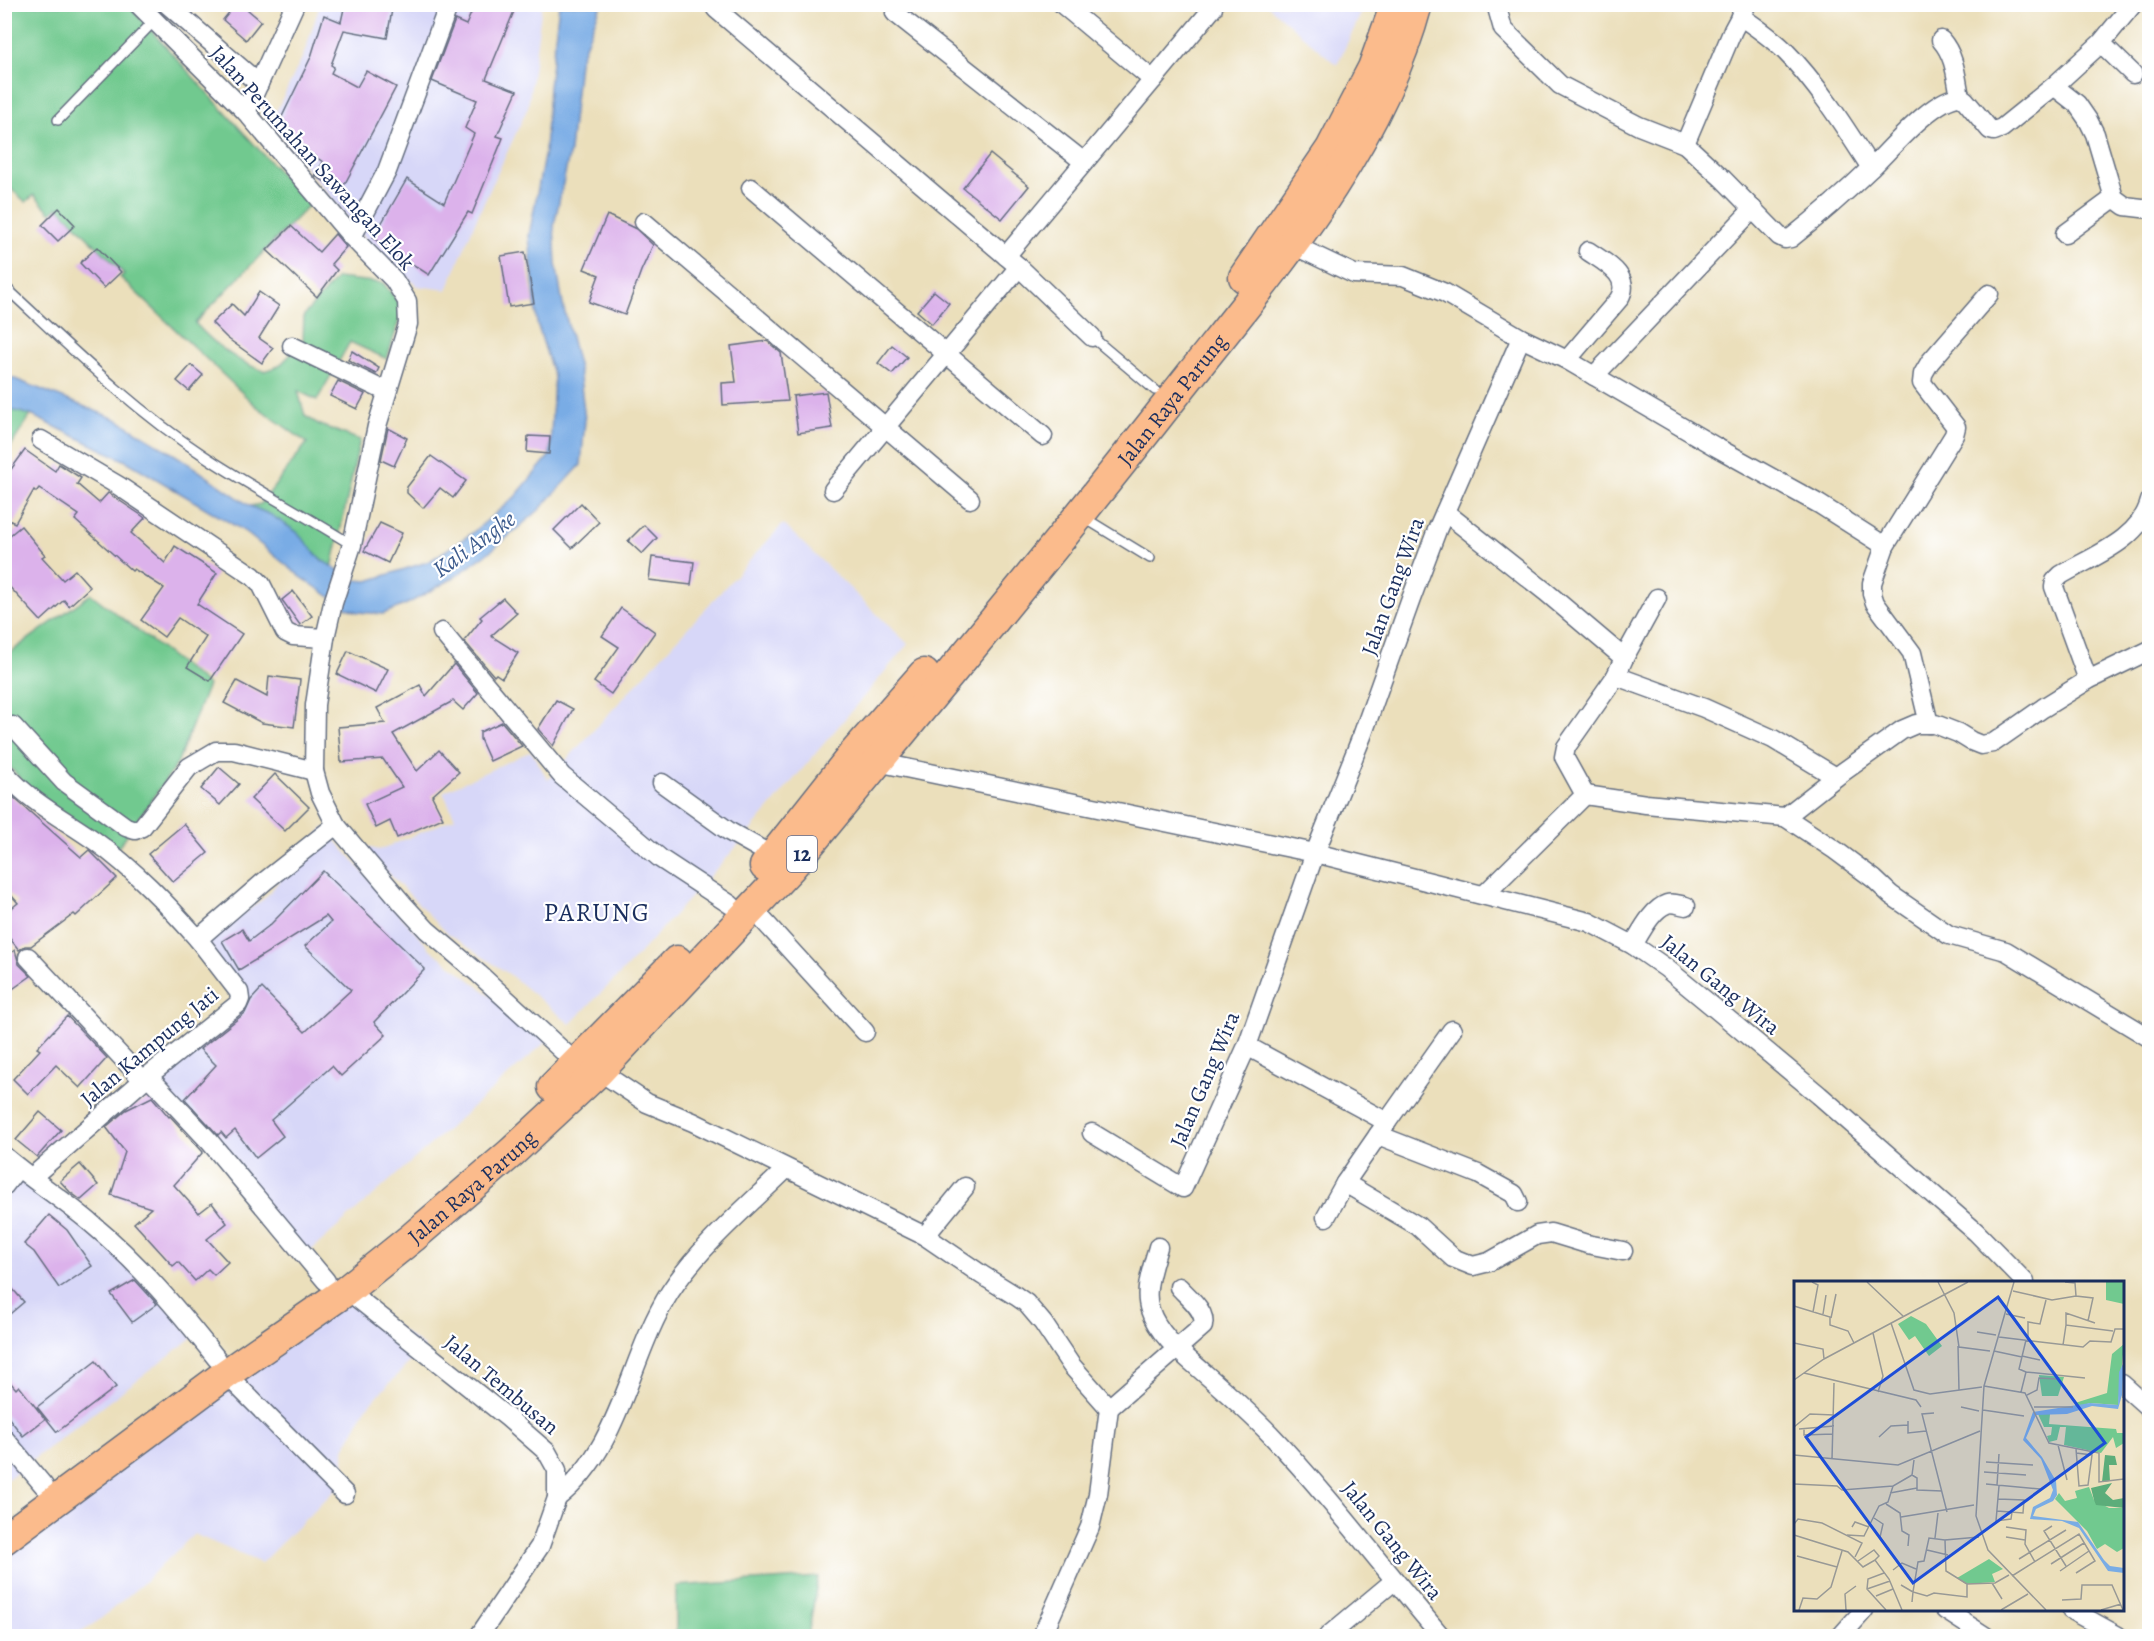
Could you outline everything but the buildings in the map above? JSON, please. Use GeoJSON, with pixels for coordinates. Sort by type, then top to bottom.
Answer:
{"type":"FeatureCollection","features":[{"type":"Feature","properties":{"kind":"highway","name":"Jalan Raya Parung"},"geometry":{"type":"LineString","coordinates":[[742,907],[773,856],[865,759],[1081,515],[1293,245],[1331,149],[1373,68],[1396,4]]}},
{"type":"Feature","properties":{"kind":"highway","name":"Jalan Raya Parung"},"geometry":{"type":"LineString","coordinates":[[4,1514],[336,1286],[412,1237],[511,1153],[588,1068],[742,907],[790,868],[865,759],[963,630],[1068,502],[1251,268],[1355,148],[1390,80],[1409,34],[1417,4]]}},
{"type":"Feature","properties":{"kind":"highway","name":"Jalan Raya Parung"},"geometry":{"type":"LineString","coordinates":[[4,1539],[222,1366]]}},
{"type":"Feature","properties":{"kind":"street","name":"Jalan Perumahan Sawangan Elok"},"geometry":{"type":"LineString","coordinates":[[138,4],[246,112],[352,237],[394,279],[406,301],[408,324],[369,459],[352,545],[333,603],[315,705],[314,771],[320,793],[336,825],[427,930],[588,1068],[647,1103],[693,1122],[925,1236],[1026,1303],[1043,1323],[1071,1365],[1109,1408]]}},
{"type":"Feature","properties":{"kind":"street"},"geometry":{"type":"LineString","coordinates":[[167,4],[259,84]]}},
{"type":"Feature","properties":{"kind":"street"},"geometry":{"type":"LineString","coordinates":[[246,112],[295,4]]}},
{"type":"Feature","properties":{"kind":"street"},"geometry":{"type":"LineString","coordinates":[[352,237],[387,171],[449,4]]}},
{"type":"Feature","properties":{"kind":"street"},"geometry":{"type":"LineString","coordinates":[[902,4],[895,13],[1084,162]]}},
{"type":"Feature","properties":{"kind":"street"},"geometry":{"type":"LineString","coordinates":[[1062,4],[1153,80]]}},
{"type":"Feature","properties":{"kind":"street"},"geometry":{"type":"LineString","coordinates":[[833,490],[946,354],[1084,162],[1213,8],[1208,4]]}},
{"type":"Feature","properties":{"kind":"street"},"geometry":{"type":"LineString","coordinates":[[1496,4],[1503,30],[1560,85],[1639,126],[1685,144],[1779,236],[1785,239],[1791,238],[1871,168],[1924,117],[1953,98],[1960,97]]}},
{"type":"Feature","properties":{"kind":"street"},"geometry":{"type":"LineString","coordinates":[[1941,40],[1949,48],[1952,56],[1960,97],[1986,126],[1994,131],[2002,128],[2054,86],[2101,43],[2133,4]]}},
{"type":"Feature","properties":{"kind":"street"},"geometry":{"type":"LineString","coordinates":[[716,9],[1012,261],[1092,337]]}},
{"type":"Feature","properties":{"kind":"street"},"geometry":{"type":"LineString","coordinates":[[1685,144],[1744,10],[1792,58],[1835,113],[1871,168]]}},
{"type":"Feature","properties":{"kind":"street"},"geometry":{"type":"LineString","coordinates":[[2101,43],[2133,74]]}},
{"type":"Feature","properties":{"kind":"street"},"geometry":{"type":"LineString","coordinates":[[2054,86],[2077,104],[2088,120],[2095,134],[2114,198],[2125,206],[2150,209]]}},
{"type":"Feature","properties":{"kind":"street"},"geometry":{"type":"LineString","coordinates":[[751,188],[1043,436]]}},
{"type":"Feature","properties":{"kind":"street"},"geometry":{"type":"LineString","coordinates":[[2066,234],[2114,198]]}},
{"type":"Feature","properties":{"kind":"street"},"geometry":{"type":"LineString","coordinates":[[1594,376],[1752,209]]}},
{"type":"Feature","properties":{"kind":"street"},"geometry":{"type":"LineString","coordinates":[[644,222],[970,499]]}},
{"type":"Feature","properties":{"kind":"street"},"geometry":{"type":"LineString","coordinates":[[1293,245],[1354,274],[1396,275],[1421,283],[1467,305],[1521,338],[1568,360],[1716,447],[1819,504],[1885,546]]}},
{"type":"Feature","properties":{"kind":"street"},"geometry":{"type":"LineString","coordinates":[[1568,360],[1618,299],[1624,288],[1619,274],[1588,251]]}},
{"type":"Feature","properties":{"kind":"street"},"geometry":{"type":"LineString","coordinates":[[1929,724],[1912,653],[1875,603],[1872,583],[1885,546],[1954,435],[1956,426],[1923,383],[1923,374],[1930,362],[1989,294]]}},
{"type":"Feature","properties":{"kind":"street","name":"Jalan Gang Wira"},"geometry":{"type":"LineString","coordinates":[[1092,1133],[1183,1188],[1247,1046],[1315,853],[1362,736],[1411,599],[1445,512],[1521,338]]}},
{"type":"Feature","properties":{"kind":"street"},"geometry":{"type":"LineString","coordinates":[[292,346],[387,392]]}},
{"type":"Feature","properties":{"kind":"street"},"geometry":{"type":"LineString","coordinates":[[40,440],[119,486],[253,576],[261,584],[285,632],[293,636],[325,638]]}},
{"type":"Feature","properties":{"kind":"street"},"geometry":{"type":"LineString","coordinates":[[2088,680],[2054,587],[2055,581],[2061,575],[2129,535],[2140,524],[2150,501]]}},
{"type":"Feature","properties":{"kind":"street"},"geometry":{"type":"LineString","coordinates":[[1445,512],[1620,652],[1624,658]]}},
{"type":"Feature","properties":{"kind":"street"},"geometry":{"type":"LineString","coordinates":[[1585,795],[1564,757],[1566,747],[1616,676],[1657,598]]}},
{"type":"Feature","properties":{"kind":"street"},"geometry":{"type":"LineString","coordinates":[[442,632],[562,776],[661,859],[742,907],[865,1032]]}},
{"type":"Feature","properties":{"kind":"street"},"geometry":{"type":"LineString","coordinates":[[1785,817],[1902,730],[1916,724],[1929,724],[1943,727],[1981,745],[1993,743],[2088,680],[2150,650]]}},
{"type":"Feature","properties":{"kind":"street"},"geometry":{"type":"LineString","coordinates":[[1616,676],[1704,708],[1758,733],[1836,777]]}},
{"type":"Feature","properties":{"kind":"street"},"geometry":{"type":"LineString","coordinates":[[13,726],[64,782],[126,827],[135,830],[142,827],[189,767],[216,751],[234,751],[314,771]]}},
{"type":"Feature","properties":{"kind":"street","name":"Jalan Gang Wira"},"geometry":{"type":"LineString","coordinates":[[865,759],[1315,853],[1589,922],[1633,945],[1666,968],[1819,1095],[1976,1232],[2024,1281]]}},
{"type":"Feature","properties":{"kind":"street"},"geometry":{"type":"LineString","coordinates":[[4,772],[37,803],[97,842],[167,904],[198,939],[265,881],[336,825]]}},
{"type":"Feature","properties":{"kind":"street"},"geometry":{"type":"LineString","coordinates":[[662,783],[730,832],[773,856]]}},
{"type":"Feature","properties":{"kind":"street"},"geometry":{"type":"LineString","coordinates":[[1585,795],[1646,804],[1785,817],[1835,850],[1874,879],[1890,895],[1948,935],[2006,951],[2150,1038]]}},
{"type":"Feature","properties":{"kind":"street"},"geometry":{"type":"LineString","coordinates":[[1485,894],[1585,795]]}},
{"type":"Feature","properties":{"kind":"street"},"geometry":{"type":"LineString","coordinates":[[1633,945],[1652,916],[1661,907],[1668,903],[1686,906]]}},
{"type":"Feature","properties":{"kind":"street","name":"Jalan Kampung Jati"},"geometry":{"type":"LineString","coordinates":[[4,1186],[18,1167],[146,1078],[238,1004],[240,999],[238,992],[198,939]]}},
{"type":"Feature","properties":{"kind":"street","name":"Jalan Tembusan"},"geometry":{"type":"LineString","coordinates":[[28,957],[210,1142],[336,1286],[508,1418],[547,1452],[557,1470],[557,1498],[540,1546],[479,1636]]}},
{"type":"Feature","properties":{"kind":"street"},"geometry":{"type":"LineString","coordinates":[[1326,1217],[1345,1183],[1452,1029]]}},
{"type":"Feature","properties":{"kind":"street"},"geometry":{"type":"LineString","coordinates":[[1247,1046],[1383,1129],[1478,1174],[1514,1194],[1518,1202]]}},
{"type":"Feature","properties":{"kind":"street"},"geometry":{"type":"LineString","coordinates":[[18,1167],[93,1224],[143,1272],[169,1299],[222,1366],[345,1494]]}},
{"type":"Feature","properties":{"kind":"street"},"geometry":{"type":"LineString","coordinates":[[557,1498],[574,1485],[588,1469],[600,1448],[615,1418],[649,1334],[670,1292],[694,1260],[786,1169]]}},
{"type":"Feature","properties":{"kind":"street"},"geometry":{"type":"LineString","coordinates":[[1345,1183],[1418,1226],[1453,1258],[1473,1266],[1489,1262],[1537,1235],[1551,1233],[1587,1244],[1623,1251]]}},
{"type":"Feature","properties":{"kind":"street"},"geometry":{"type":"LineString","coordinates":[[925,1236],[965,1187]]}},
{"type":"Feature","properties":{"kind":"street","name":"Jalan Gang Wira"},"geometry":{"type":"LineString","coordinates":[[1158,1247],[1148,1288],[1149,1309],[1158,1325],[1178,1349],[1269,1433],[1332,1503],[1441,1636]]}},
{"type":"Feature","properties":{"kind":"street"},"geometry":{"type":"LineString","coordinates":[[1042,1636],[1090,1527],[1098,1494],[1109,1408],[1203,1326],[1202,1313],[1179,1287]]}},
{"type":"Feature","properties":{"kind":"street"},"geometry":{"type":"LineString","coordinates":[[2124,1386],[2150,1409]]}},
{"type":"Feature","properties":{"kind":"street"},"geometry":{"type":"LineString","coordinates":[[4,1438],[44,1486]]}},
{"type":"Feature","properties":{"kind":"street"},"geometry":{"type":"LineString","coordinates":[[1328,1636],[1394,1581]]}},
{"type":"Feature","properties":{"kind":"street"},"geometry":{"type":"LineString","coordinates":[[1841,1636],[1863,1611]]}},
{"type":"Feature","properties":{"kind":"street"},"geometry":{"type":"LineString","coordinates":[[1947,1611],[1985,1636]]}},
{"type":"Feature","properties":{"kind":"street"},"geometry":{"type":"LineString","coordinates":[[2073,1611],[2118,1636]]}},
{"type":"Feature","properties":{"kind":"lane"},"geometry":{"type":"LineString","coordinates":[[58,120],[154,21]]}},
{"type":"Feature","properties":{"kind":"lane"},"geometry":{"type":"LineString","coordinates":[[4,286],[137,406],[203,455],[352,545]]}},
{"type":"Feature","properties":{"kind":"lane"},"geometry":{"type":"LineString","coordinates":[[1092,337],[1155,390]]}},
{"type":"Feature","properties":{"kind":"lane"},"geometry":{"type":"LineString","coordinates":[[1081,515],[1150,558]]}},
{"type":"Feature","properties":{"kind":"shaded area"},"geometry":{"type":"Polygon","coordinates":[[[320,5],[542,5],[528,107],[476,220],[447,290],[417,286],[365,239],[270,124],[304,54],[320,5]]]}},
{"type":"Feature","properties":{"kind":"shaded area"},"geometry":{"type":"Polygon","coordinates":[[[1267,5],[1365,5],[1337,65],[1267,5]]]}},
{"type":"Feature","properties":{"kind":"shaded area"},"geometry":{"type":"Polygon","coordinates":[[[783,524],[908,644],[739,844],[625,969],[570,1024],[509,974],[448,934],[362,846],[379,850],[455,818],[443,792],[531,751],[548,780],[783,524]]]}},
{"type":"Feature","properties":{"kind":"shaded area"},"geometry":{"type":"Polygon","coordinates":[[[324,827],[430,949],[548,1040],[306,1255],[154,1078],[243,1005],[207,939],[265,898],[324,827]]]}},
{"type":"Feature","properties":{"kind":"shaded area"},"geometry":{"type":"Polygon","coordinates":[[[5,1164],[137,1266],[192,1338],[5,1481],[5,1164]]]}},
{"type":"Feature","properties":{"kind":"shaded area"},"geometry":{"type":"Polygon","coordinates":[[[349,1291],[424,1347],[366,1408],[344,1449],[344,1481],[261,1563],[194,1534],[142,1584],[98,1621],[73,1636],[5,1636],[5,1544],[349,1291]]]}},
{"type":"Feature","properties":{"kind":"green space"},"geometry":{"type":"Polygon","coordinates":[[[5,5],[128,5],[309,205],[195,323],[226,352],[264,371],[279,366],[303,342],[304,315],[337,278],[383,283],[403,308],[387,359],[350,342],[317,400],[298,391],[305,416],[320,425],[360,440],[332,568],[290,528],[274,517],[250,506],[261,504],[307,443],[256,406],[120,277],[124,274],[58,207],[51,213],[34,195],[26,202],[5,184],[5,5]]]}},
{"type":"Feature","properties":{"kind":"green space"},"geometry":{"type":"Polygon","coordinates":[[[5,408],[31,415],[5,455],[5,408]]]}},
{"type":"Feature","properties":{"kind":"green space"},"geometry":{"type":"Polygon","coordinates":[[[91,594],[208,685],[177,764],[115,852],[35,795],[5,762],[4,657],[91,594]]]}},
{"type":"Feature","properties":{"kind":"green space"},"geometry":{"type":"Polygon","coordinates":[[[818,1577],[808,1636],[676,1636],[676,1586],[818,1577]]]}},
{"type":"Feature","properties":{"kind":"water","name":"Kali Angke"},"geometry":{"type":"Polygon","coordinates":[[[559,5],[601,5],[579,62],[570,151],[554,225],[556,264],[563,305],[579,369],[585,420],[581,465],[539,510],[492,550],[453,578],[409,603],[383,614],[358,612],[347,608],[301,577],[244,531],[128,462],[31,415],[5,408],[4,377],[15,379],[118,420],[180,458],[250,506],[271,515],[297,532],[321,560],[355,580],[368,581],[430,561],[471,534],[515,497],[550,455],[554,377],[537,323],[529,236],[545,151],[549,87],[559,5]]]}},
{"type":"Feature","properties":{"kind":"district","name":"PARUNG"},"geometry":{"type":"Point","coordinates":[597,912]}}]}
